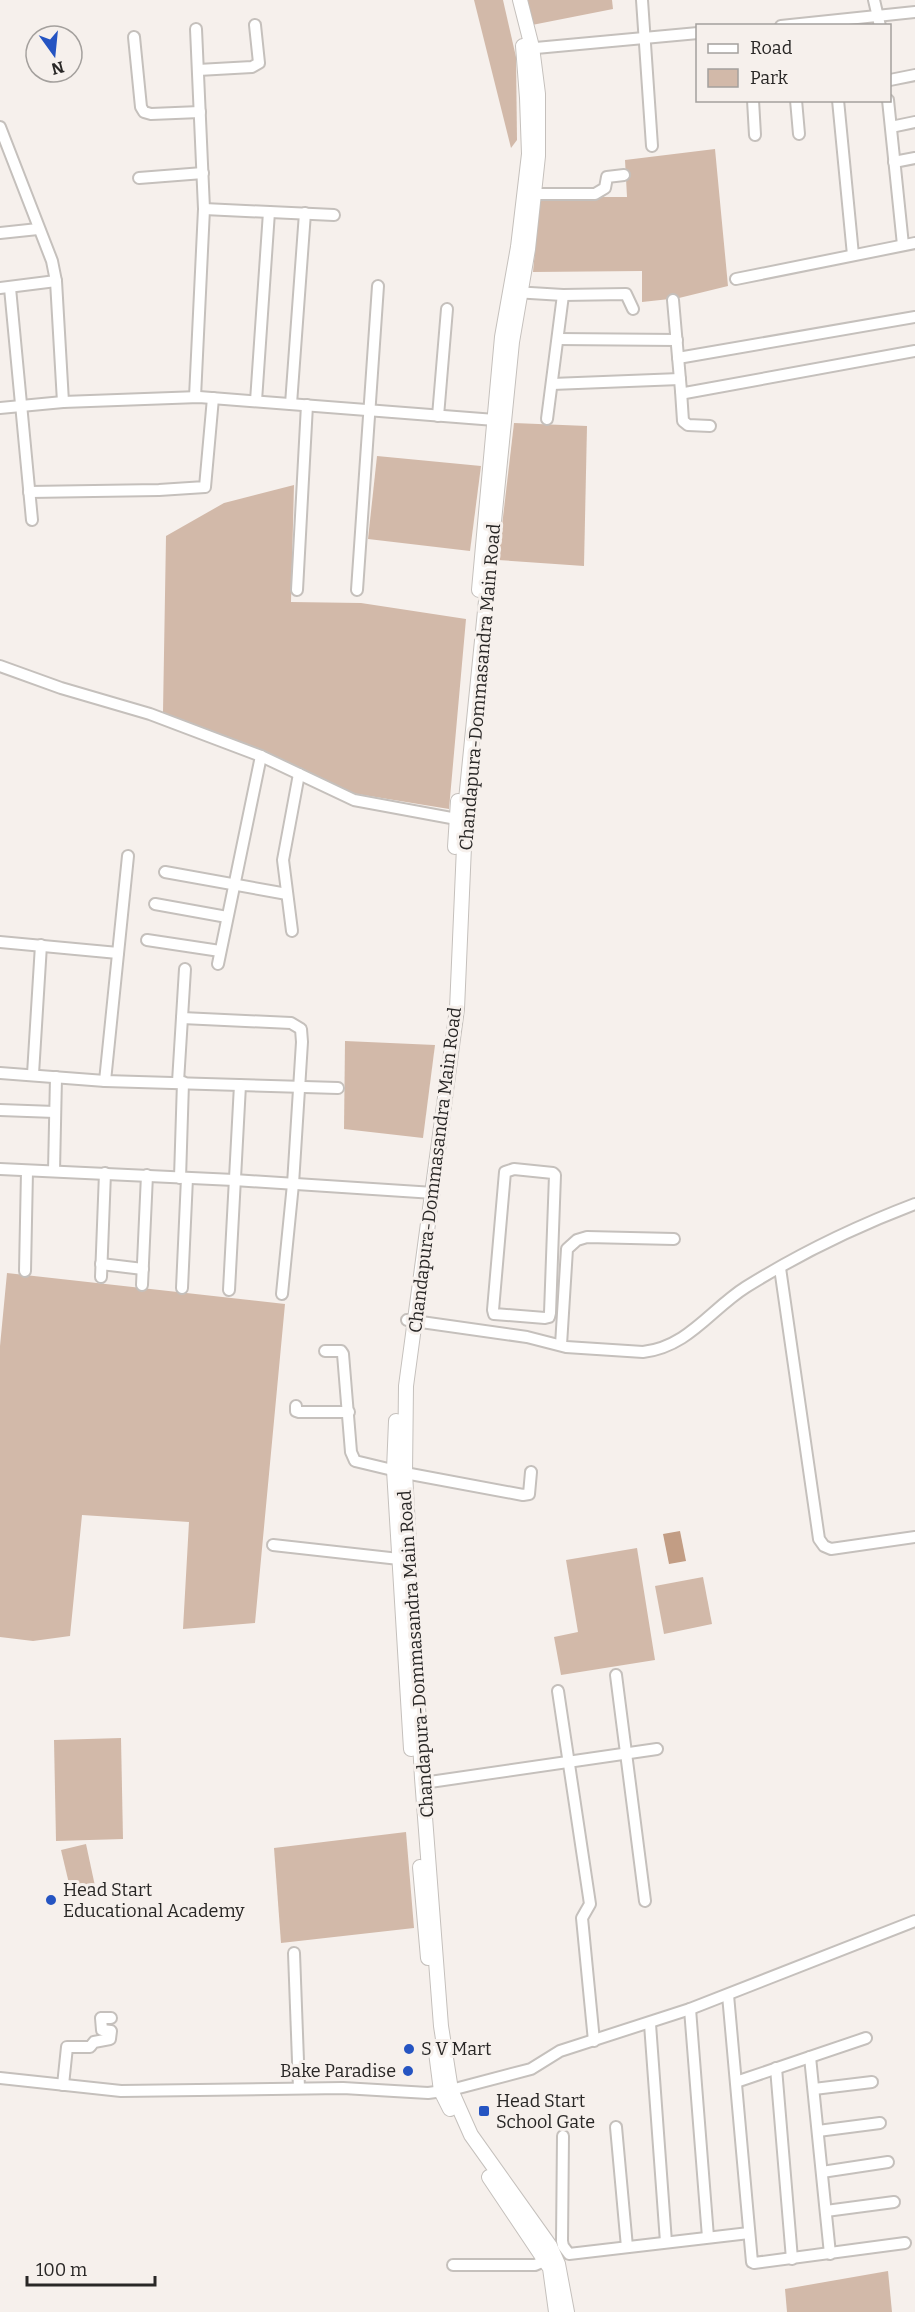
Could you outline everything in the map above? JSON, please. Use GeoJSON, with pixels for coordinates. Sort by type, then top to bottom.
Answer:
{"type":"FeatureCollection","features":[{"type":"Feature","properties":{"kind":"main road","name":"Chandapura-Dommasandra Main Road"},"geometry":{"type":"LineString","coordinates":[[461,820],[512,342],[518,247],[529,154],[528,49],[511,0]]}},
{"type":"Feature","properties":{"kind":"main road","name":"Chandapura-Dommasandra Main Road"},"geometry":{"type":"LineString","coordinates":[[520,0],[538,94],[538,156],[528,249],[502,337],[461,820],[457,1009],[412,1321],[399,1472],[399,1559],[425,1926],[446,2091],[467,2144],[556,2257],[567,2312]]}},
{"type":"Feature","properties":{"kind":"main road","name":"Chandapura-Dommasandra Main Road"},"geometry":{"type":"LineString","coordinates":[[399,1472],[446,2091]]}},
{"type":"Feature","properties":{"kind":"main road","name":"Chandapura-Dommasandra Main Road"},"geometry":{"type":"LineString","coordinates":[[556,2257],[550,2268],[556,2312]]}},
{"type":"Feature","properties":{"kind":"street"},"geometry":{"type":"LineString","coordinates":[[642,0],[652,146]]}},
{"type":"Feature","properties":{"kind":"street"},"geometry":{"type":"LineString","coordinates":[[874,0],[879,21]]}},
{"type":"Feature","properties":{"kind":"street"},"geometry":{"type":"LineString","coordinates":[[809,24],[879,21],[915,12]]}},
{"type":"Feature","properties":{"kind":"street"},"geometry":{"type":"LineString","coordinates":[[198,70],[252,67],[259,63],[255,25]]}},
{"type":"Feature","properties":{"kind":"street"},"geometry":{"type":"LineString","coordinates":[[195,397],[204,209],[196,29]]}},
{"type":"Feature","properties":{"kind":"street"},"geometry":{"type":"LineString","coordinates":[[528,49],[696,33]]}},
{"type":"Feature","properties":{"kind":"street"},"geometry":{"type":"LineString","coordinates":[[134,37],[141,107],[144,112],[151,114],[200,112]]}},
{"type":"Feature","properties":{"kind":"street"},"geometry":{"type":"LineString","coordinates":[[891,80],[915,75]]}},
{"type":"Feature","properties":{"kind":"street"},"geometry":{"type":"LineString","coordinates":[[753,102],[755,135]]}},
{"type":"Feature","properties":{"kind":"street"},"geometry":{"type":"LineString","coordinates":[[796,102],[799,134]]}},
{"type":"Feature","properties":{"kind":"street"},"geometry":{"type":"LineString","coordinates":[[838,102],[853,255]]}},
{"type":"Feature","properties":{"kind":"street"},"geometry":{"type":"LineString","coordinates":[[888,102],[903,245]]}},
{"type":"Feature","properties":{"kind":"street"},"geometry":{"type":"LineString","coordinates":[[891,127],[915,122]]}},
{"type":"Feature","properties":{"kind":"street"},"geometry":{"type":"LineString","coordinates":[[0,127],[52,261],[56,281],[63,402]]}},
{"type":"Feature","properties":{"kind":"street"},"geometry":{"type":"LineString","coordinates":[[894,162],[915,158]]}},
{"type":"Feature","properties":{"kind":"street"},"geometry":{"type":"LineString","coordinates":[[139,178],[203,173]]}},
{"type":"Feature","properties":{"kind":"street"},"geometry":{"type":"LineString","coordinates":[[534,194],[596,194],[605,188],[607,177],[624,175]]}},
{"type":"Feature","properties":{"kind":"street"},"geometry":{"type":"LineString","coordinates":[[204,209],[334,215]]}},
{"type":"Feature","properties":{"kind":"street"},"geometry":{"type":"LineString","coordinates":[[256,401],[269,212]]}},
{"type":"Feature","properties":{"kind":"street"},"geometry":{"type":"LineString","coordinates":[[291,404],[305,213]]}},
{"type":"Feature","properties":{"kind":"street"},"geometry":{"type":"LineString","coordinates":[[0,233],[38,228]]}},
{"type":"Feature","properties":{"kind":"street"},"geometry":{"type":"LineString","coordinates":[[736,279],[915,243]]}},
{"type":"Feature","properties":{"kind":"street"},"geometry":{"type":"LineString","coordinates":[[32,520],[5,288],[56,281]]}},
{"type":"Feature","properties":{"kind":"street"},"geometry":{"type":"LineString","coordinates":[[357,590],[378,286]]}},
{"type":"Feature","properties":{"kind":"street"},"geometry":{"type":"LineString","coordinates":[[516,292],[563,296],[626,294],[633,309]]}},
{"type":"Feature","properties":{"kind":"street"},"geometry":{"type":"LineString","coordinates":[[547,419],[563,296]]}},
{"type":"Feature","properties":{"kind":"street"},"geometry":{"type":"LineString","coordinates":[[673,300],[683,422],[687,425],[710,426]]}},
{"type":"Feature","properties":{"kind":"street"},"geometry":{"type":"LineString","coordinates":[[438,416],[447,309]]}},
{"type":"Feature","properties":{"kind":"street"},"geometry":{"type":"LineString","coordinates":[[678,358],[915,317]]}},
{"type":"Feature","properties":{"kind":"street"},"geometry":{"type":"LineString","coordinates":[[558,339],[677,340]]}},
{"type":"Feature","properties":{"kind":"street"},"geometry":{"type":"LineString","coordinates":[[681,391],[685,393],[915,351]]}},
{"type":"Feature","properties":{"kind":"street"},"geometry":{"type":"LineString","coordinates":[[552,384],[680,379]]}},
{"type":"Feature","properties":{"kind":"street"},"geometry":{"type":"LineString","coordinates":[[0,408],[63,402],[195,397],[495,420]]}},
{"type":"Feature","properties":{"kind":"street"},"geometry":{"type":"LineString","coordinates":[[29,492],[205,487],[213,398]]}},
{"type":"Feature","properties":{"kind":"street"},"geometry":{"type":"LineString","coordinates":[[297,590],[307,405]]}},
{"type":"Feature","properties":{"kind":"street"},"geometry":{"type":"LineString","coordinates":[[0,666],[61,688],[150,714],[261,756],[354,800],[461,820]]}},
{"type":"Feature","properties":{"kind":"street"},"geometry":{"type":"LineString","coordinates":[[218,964],[261,756]]}},
{"type":"Feature","properties":{"kind":"street"},"geometry":{"type":"LineString","coordinates":[[292,931],[283,860],[299,774]]}},
{"type":"Feature","properties":{"kind":"street"},"geometry":{"type":"LineString","coordinates":[[105,1081],[128,856]]}},
{"type":"Feature","properties":{"kind":"street"},"geometry":{"type":"LineString","coordinates":[[165,872],[287,894]]}},
{"type":"Feature","properties":{"kind":"street"},"geometry":{"type":"LineString","coordinates":[[155,904],[227,917]]}},
{"type":"Feature","properties":{"kind":"street"},"geometry":{"type":"LineString","coordinates":[[147,940],[220,951]]}},
{"type":"Feature","properties":{"kind":"street"},"geometry":{"type":"LineString","coordinates":[[0,942],[118,953]]}},
{"type":"Feature","properties":{"kind":"street"},"geometry":{"type":"LineString","coordinates":[[33,1074],[41,945]]}},
{"type":"Feature","properties":{"kind":"street"},"geometry":{"type":"LineString","coordinates":[[182,1288],[184,1178],[181,1082],[185,969]]}},
{"type":"Feature","properties":{"kind":"street"},"geometry":{"type":"LineString","coordinates":[[182,1018],[291,1023],[301,1029],[300,1087],[282,1294]]}},
{"type":"Feature","properties":{"kind":"street"},"geometry":{"type":"LineString","coordinates":[[0,1073],[105,1081],[338,1088]]}},
{"type":"Feature","properties":{"kind":"street"},"geometry":{"type":"LineString","coordinates":[[54,1171],[56,1077]]}},
{"type":"Feature","properties":{"kind":"street"},"geometry":{"type":"LineString","coordinates":[[229,1290],[240,1085]]}},
{"type":"Feature","properties":{"kind":"street"},"geometry":{"type":"LineString","coordinates":[[0,1110],[55,1112]]}},
{"type":"Feature","properties":{"kind":"street"},"geometry":{"type":"LineString","coordinates":[[0,1169],[147,1175],[429,1193]]}},
{"type":"Feature","properties":{"kind":"street"},"geometry":{"type":"LineString","coordinates":[[514,1169],[553,1173],[555,1180],[549,1317],[519,1317],[494,1314],[505,1172],[514,1169]]}},
{"type":"Feature","properties":{"kind":"street"},"geometry":{"type":"LineString","coordinates":[[25,1271],[27,1171]]}},
{"type":"Feature","properties":{"kind":"street"},"geometry":{"type":"LineString","coordinates":[[100,1277],[105,1173]]}},
{"type":"Feature","properties":{"kind":"street"},"geometry":{"type":"LineString","coordinates":[[142,1285],[147,1175]]}},
{"type":"Feature","properties":{"kind":"street"},"geometry":{"type":"LineString","coordinates":[[412,1321],[518,1336],[561,1345],[644,1352],[668,1347],[693,1331],[744,1288],[873,1220],[915,1203]]}},
{"type":"Feature","properties":{"kind":"street"},"geometry":{"type":"LineString","coordinates":[[561,1345],[564,1278],[567,1249],[571,1245],[587,1237],[674,1239]]}},
{"type":"Feature","properties":{"kind":"street"},"geometry":{"type":"LineString","coordinates":[[101,1264],[143,1269]]}},
{"type":"Feature","properties":{"kind":"street"},"geometry":{"type":"LineString","coordinates":[[780,1268],[819,1539],[824,1546],[831,1549],[915,1537]]}},
{"type":"Feature","properties":{"kind":"street"},"geometry":{"type":"LineString","coordinates":[[518,1336],[519,1317]]}},
{"type":"Feature","properties":{"kind":"street"},"geometry":{"type":"LineString","coordinates":[[325,1351],[341,1351],[343,1354],[351,1452],[355,1461],[399,1472],[527,1496],[531,1472]]}},
{"type":"Feature","properties":{"kind":"street"},"geometry":{"type":"LineString","coordinates":[[296,1406],[296,1411],[299,1412],[349,1412]]}},
{"type":"Feature","properties":{"kind":"street"},"geometry":{"type":"LineString","coordinates":[[273,1545],[399,1559]]}},
{"type":"Feature","properties":{"kind":"street"},"geometry":{"type":"LineString","coordinates":[[616,1675],[645,1901]]}},
{"type":"Feature","properties":{"kind":"street"},"geometry":{"type":"LineString","coordinates":[[558,1691],[590,1904],[582,1918],[594,2041]]}},
{"type":"Feature","properties":{"kind":"street"},"geometry":{"type":"LineString","coordinates":[[423,1783],[657,1749]]}},
{"type":"Feature","properties":{"kind":"street"},"geometry":{"type":"LineString","coordinates":[[0,2078],[121,2091],[299,2088],[428,2093],[446,2091],[531,2069],[560,2051],[650,2024],[915,1921]]}},
{"type":"Feature","properties":{"kind":"street"},"geometry":{"type":"LineString","coordinates":[[294,1953],[299,2088]]}},
{"type":"Feature","properties":{"kind":"street"},"geometry":{"type":"LineString","coordinates":[[728,1995],[753,2263],[905,2242]]}},
{"type":"Feature","properties":{"kind":"street"},"geometry":{"type":"LineString","coordinates":[[690,2009],[708,2237]]}},
{"type":"Feature","properties":{"kind":"street"},"geometry":{"type":"LineString","coordinates":[[63,2085],[67,2047],[90,2047],[94,2042],[110,2039],[111,2031],[102,2030],[101,2018],[111,2018]]}},
{"type":"Feature","properties":{"kind":"street"},"geometry":{"type":"LineString","coordinates":[[650,2024],[666,2242]]}},
{"type":"Feature","properties":{"kind":"street"},"geometry":{"type":"LineString","coordinates":[[736,2082],[866,2038]]}},
{"type":"Feature","properties":{"kind":"street"},"geometry":{"type":"LineString","coordinates":[[810,2057],[830,2254]]}},
{"type":"Feature","properties":{"kind":"street"},"geometry":{"type":"LineString","coordinates":[[776,2068],[792,2259]]}},
{"type":"Feature","properties":{"kind":"street"},"geometry":{"type":"LineString","coordinates":[[814,2089],[872,2082]]}},
{"type":"Feature","properties":{"kind":"street"},"geometry":{"type":"LineString","coordinates":[[818,2131],[880,2123]]}},
{"type":"Feature","properties":{"kind":"street"},"geometry":{"type":"LineString","coordinates":[[616,2127],[627,2247]]}},
{"type":"Feature","properties":{"kind":"street"},"geometry":{"type":"LineString","coordinates":[[556,2257],[563,2246],[563,2136]]}},
{"type":"Feature","properties":{"kind":"street"},"geometry":{"type":"LineString","coordinates":[[822,2172],[888,2162]]}},
{"type":"Feature","properties":{"kind":"street"},"geometry":{"type":"LineString","coordinates":[[825,2211],[894,2202]]}},
{"type":"Feature","properties":{"kind":"street"},"geometry":{"type":"LineString","coordinates":[[453,2265],[535,2265],[556,2257],[749,2233]]}},
{"type":"Feature","properties":{"kind":"green space"},"geometry":{"type":"Polygon","coordinates":[[[474,0],[503,0],[516,57],[517,140],[511,148],[474,0]]]}},
{"type":"Feature","properties":{"kind":"green space"},"geometry":{"type":"Polygon","coordinates":[[[526,0],[612,0],[613,9],[532,25],[526,0]]]}},
{"type":"Feature","properties":{"kind":"green space"},"geometry":{"type":"Polygon","coordinates":[[[715,149],[728,286],[679,298],[642,302],[642,271],[533,272],[540,197],[627,197],[625,160],[715,149]]]}},
{"type":"Feature","properties":{"kind":"green space"},"geometry":{"type":"Polygon","coordinates":[[[514,423],[587,426],[584,566],[498,560],[514,423]]]}},
{"type":"Feature","properties":{"kind":"green space"},"geometry":{"type":"Polygon","coordinates":[[[377,456],[481,466],[470,551],[368,539],[377,456]]]}},
{"type":"Feature","properties":{"kind":"green space"},"geometry":{"type":"Polygon","coordinates":[[[294,485],[291,602],[361,603],[466,619],[449,809],[351,793],[163,712],[166,536],[224,503],[294,485]]]}},
{"type":"Feature","properties":{"kind":"green space"},"geometry":{"type":"Polygon","coordinates":[[[345,1041],[435,1045],[423,1138],[344,1129],[345,1041]]]}},
{"type":"Feature","properties":{"kind":"green space"},"geometry":{"type":"Polygon","coordinates":[[[7,1273],[285,1304],[255,1623],[183,1629],[189,1522],[82,1515],[70,1636],[33,1641],[0,1637],[0,1346],[7,1273]]]}},
{"type":"Feature","properties":{"kind":"green space"},"geometry":{"type":"Polygon","coordinates":[[[637,1548],[655,1660],[561,1675],[554,1637],[578,1632],[566,1560],[637,1548]]]}},
{"type":"Feature","properties":{"kind":"green space"},"geometry":{"type":"Polygon","coordinates":[[[703,1577],[712,1624],[664,1634],[655,1586],[703,1577]]]}},
{"type":"Feature","properties":{"kind":"green space"},"geometry":{"type":"Polygon","coordinates":[[[121,1738],[123,1839],[56,1841],[54,1740],[121,1738]]]}},
{"type":"Feature","properties":{"kind":"green space"},"geometry":{"type":"Polygon","coordinates":[[[406,1832],[414,1928],[281,1943],[274,1848],[406,1832]]]}},
{"type":"Feature","properties":{"kind":"green space"},"geometry":{"type":"Polygon","coordinates":[[[86,1844],[95,1886],[71,1892],[61,1850],[86,1844]]]}},
{"type":"Feature","properties":{"kind":"green space"},"geometry":{"type":"Polygon","coordinates":[[[888,2271],[892,2312],[787,2312],[785,2289],[888,2271]]]}},
{"type":"Feature","properties":{"kind":"shaded area"},"geometry":{"type":"Polygon","coordinates":[[[680,1531],[686,1561],[669,1564],[663,1534],[680,1531]]]}},
{"type":"Feature","properties":{"kind":"place","name":"Head Start Educational Academy"},"geometry":{"type":"Point","coordinates":[51,1900]}},
{"type":"Feature","properties":{"kind":"place","name":"S V Mart"},"geometry":{"type":"Point","coordinates":[409,2049]}},
{"type":"Feature","properties":{"kind":"place","name":"Bake Paradise"},"geometry":{"type":"Point","coordinates":[408,2071]}},
{"type":"Feature","properties":{"kind":"place","name":"Head Start School Gate"},"geometry":{"type":"Point","coordinates":[484,2111]}}]}
